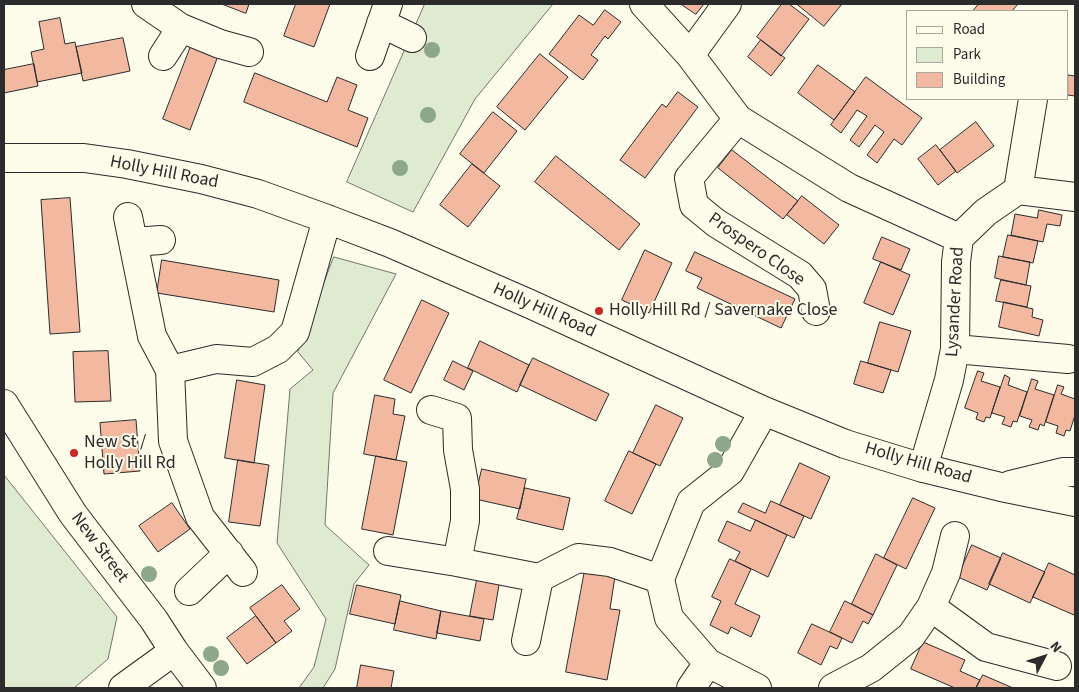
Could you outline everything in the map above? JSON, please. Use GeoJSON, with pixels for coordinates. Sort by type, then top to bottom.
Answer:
{"type":"FeatureCollection","features":[{"type":"Feature","properties":{"kind":"street"},"geometry":{"type":"LineString","coordinates":[[146,4],[181,28],[220,44],[249,52]]}},
{"type":"Feature","properties":{"kind":"street"},"geometry":{"type":"LineString","coordinates":[[644,4],[690,55],[738,119],[849,188],[959,238]]}},
{"type":"Feature","properties":{"kind":"street"},"geometry":{"type":"LineString","coordinates":[[690,55],[727,4]]}},
{"type":"Feature","properties":{"kind":"street"},"geometry":{"type":"LineString","coordinates":[[370,56],[384,13],[412,38]]}},
{"type":"Feature","properties":{"kind":"street"},"geometry":{"type":"LineString","coordinates":[[163,56],[181,28]]}},
{"type":"Feature","properties":{"kind":"street"},"geometry":{"type":"LineString","coordinates":[[1032,100],[1018,190],[1075,197]]}},
{"type":"Feature","properties":{"kind":"street","name":"Prospero Close"},"geometry":{"type":"LineString","coordinates":[[738,119],[689,178],[694,205],[716,222],[800,275],[812,289],[816,311]]}},
{"type":"Feature","properties":{"kind":"street","name":"Holly Hill Road"},"geometry":{"type":"LineString","coordinates":[[4,158],[84,158],[127,164],[202,179],[258,194],[390,243],[530,304],[764,411],[845,444],[923,468],[1001,487],[1075,502]]}},
{"type":"Feature","properties":{"kind":"street","name":"Lysander Road"},"geometry":{"type":"LineString","coordinates":[[923,468],[949,380],[956,349],[956,262],[959,238],[986,212],[1018,190]]}},
{"type":"Feature","properties":{"kind":"street"},"geometry":{"type":"LineString","coordinates":[[170,370],[216,359],[253,362],[278,349],[295,332],[327,219]]}},
{"type":"Feature","properties":{"kind":"street"},"geometry":{"type":"LineString","coordinates":[[161,240],[131,230],[152,336],[170,370],[173,441],[200,516],[236,562],[189,591]]}},
{"type":"Feature","properties":{"kind":"street"},"geometry":{"type":"LineString","coordinates":[[956,349],[1068,358]]}},
{"type":"Feature","properties":{"kind":"street","name":"New Street"},"geometry":{"type":"LineString","coordinates":[[5,409],[73,514],[154,620],[174,651],[202,688]]}},
{"type":"Feature","properties":{"kind":"street"},"geometry":{"type":"LineString","coordinates":[[431,410],[457,418],[458,450],[465,489],[465,521],[457,562]]}},
{"type":"Feature","properties":{"kind":"street"},"geometry":{"type":"LineString","coordinates":[[757,688],[708,663],[669,618],[660,579],[691,502],[730,471],[764,411]]}},
{"type":"Feature","properties":{"kind":"street"},"geometry":{"type":"LineString","coordinates":[[1001,487],[1063,472],[1075,472]]}},
{"type":"Feature","properties":{"kind":"street"},"geometry":{"type":"LineString","coordinates":[[833,688],[871,668],[911,636],[931,607],[946,573],[955,536]]}},
{"type":"Feature","properties":{"kind":"street"},"geometry":{"type":"LineString","coordinates":[[388,551],[539,578],[578,558],[610,562],[660,579]]}},
{"type":"Feature","properties":{"kind":"street"},"geometry":{"type":"LineString","coordinates":[[526,641],[539,578]]}},
{"type":"Feature","properties":{"kind":"street"},"geometry":{"type":"LineString","coordinates":[[931,607],[986,647],[1057,666]]}},
{"type":"Feature","properties":{"kind":"street"},"geometry":{"type":"LineString","coordinates":[[123,688],[174,651]]}},
{"type":"Feature","properties":{"kind":"street"},"geometry":{"type":"LineString","coordinates":[[691,688],[708,663]]}},
{"type":"Feature","properties":{"kind":"green space"},"geometry":{"type":"Polygon","coordinates":[[[425,4],[553,4],[475,99],[413,212],[347,182],[425,4]]]}},
{"type":"Feature","properties":{"kind":"green space"},"geometry":{"type":"Polygon","coordinates":[[[334,257],[396,274],[333,393],[325,525],[369,565],[354,584],[335,669],[323,688],[299,688],[314,667],[326,619],[277,543],[290,389],[313,370],[298,352],[334,257]]]}},
{"type":"Feature","properties":{"kind":"green space"},"geometry":{"type":"Polygon","coordinates":[[[4,475],[117,617],[108,659],[74,688],[4,688],[4,475]]]}},
{"type":"Feature","properties":{"kind":"building"},"geometry":{"type":"Polygon","coordinates":[[[222,4],[249,4],[246,13],[222,4]]]}},
{"type":"Feature","properties":{"kind":"building"},"geometry":{"type":"Polygon","coordinates":[[[296,4],[330,4],[314,47],[284,36],[296,4]]]}},
{"type":"Feature","properties":{"kind":"building"},"geometry":{"type":"Polygon","coordinates":[[[681,4],[704,4],[696,14],[681,4]]]}},
{"type":"Feature","properties":{"kind":"building"},"geometry":{"type":"Polygon","coordinates":[[[782,4],[789,4],[809,19],[781,56],[757,37],[782,4]]]}},
{"type":"Feature","properties":{"kind":"building"},"geometry":{"type":"Polygon","coordinates":[[[797,4],[842,4],[824,26],[797,4]]]}},
{"type":"Feature","properties":{"kind":"building"},"geometry":{"type":"Polygon","coordinates":[[[979,4],[1018,4],[1013,10],[974,10],[979,4]]]}},
{"type":"Feature","properties":{"kind":"building"},"geometry":{"type":"Polygon","coordinates":[[[605,10],[621,22],[608,39],[605,36],[591,55],[598,60],[583,80],[549,54],[579,15],[593,25],[605,10]]]}},
{"type":"Feature","properties":{"kind":"building"},"geometry":{"type":"Polygon","coordinates":[[[60,18],[65,44],[75,42],[82,73],[37,82],[31,52],[44,49],[39,22],[60,18]]]}},
{"type":"Feature","properties":{"kind":"building"},"geometry":{"type":"Polygon","coordinates":[[[123,38],[130,71],[83,81],[76,47],[123,38]]]}},
{"type":"Feature","properties":{"kind":"building"},"geometry":{"type":"Polygon","coordinates":[[[761,40],[785,58],[771,76],[748,57],[761,40]]]}},
{"type":"Feature","properties":{"kind":"building"},"geometry":{"type":"Polygon","coordinates":[[[191,46],[218,56],[190,130],[163,119],[191,46]]]}},
{"type":"Feature","properties":{"kind":"building"},"geometry":{"type":"Polygon","coordinates":[[[540,54],[568,77],[525,130],[497,107],[540,54]]]}},
{"type":"Feature","properties":{"kind":"building"},"geometry":{"type":"Polygon","coordinates":[[[34,64],[38,86],[4,93],[4,70],[34,64]]]}},
{"type":"Feature","properties":{"kind":"building"},"geometry":{"type":"Polygon","coordinates":[[[818,65],[855,92],[834,120],[798,93],[818,65]]]}},
{"type":"Feature","properties":{"kind":"building"},"geometry":{"type":"Polygon","coordinates":[[[255,73],[327,102],[337,77],[357,85],[348,110],[368,118],[357,147],[244,102],[255,73]]]}},
{"type":"Feature","properties":{"kind":"building"},"geometry":{"type":"Polygon","coordinates":[[[1069,75],[1075,76],[1075,96],[1069,95],[1069,75]]]}},
{"type":"Feature","properties":{"kind":"building"},"geometry":{"type":"Polygon","coordinates":[[[866,77],[922,118],[902,145],[894,139],[877,163],[867,155],[884,132],[875,125],[859,147],[850,140],[867,116],[857,110],[841,133],[831,125],[866,77]]]}},
{"type":"Feature","properties":{"kind":"building"},"geometry":{"type":"Polygon","coordinates":[[[678,92],[698,107],[645,178],[620,160],[662,104],[666,107],[678,92]]]}},
{"type":"Feature","properties":{"kind":"building"},"geometry":{"type":"Polygon","coordinates":[[[493,112],[517,131],[484,173],[460,154],[493,112]]]}},
{"type":"Feature","properties":{"kind":"building"},"geometry":{"type":"Polygon","coordinates":[[[976,122],[994,146],[957,173],[940,150],[976,122]]]}},
{"type":"Feature","properties":{"kind":"building"},"geometry":{"type":"Polygon","coordinates":[[[936,145],[956,171],[938,185],[918,159],[936,145]]]}},
{"type":"Feature","properties":{"kind":"building"},"geometry":{"type":"Polygon","coordinates":[[[732,150],[798,201],[783,219],[718,168],[732,150]]]}},
{"type":"Feature","properties":{"kind":"building"},"geometry":{"type":"Polygon","coordinates":[[[556,156],[640,224],[619,250],[535,182],[556,156]]]}},
{"type":"Feature","properties":{"kind":"building"},"geometry":{"type":"Polygon","coordinates":[[[472,164],[500,186],[468,227],[440,205],[472,164]]]}},
{"type":"Feature","properties":{"kind":"building"},"geometry":{"type":"Polygon","coordinates":[[[802,196],[839,225],[824,244],[787,215],[802,196]]]}},
{"type":"Feature","properties":{"kind":"building"},"geometry":{"type":"Polygon","coordinates":[[[70,198],[80,332],[50,334],[41,200],[70,198]]]}},
{"type":"Feature","properties":{"kind":"building"},"geometry":{"type":"Polygon","coordinates":[[[1039,210],[1062,215],[1060,226],[1047,224],[1043,242],[1011,235],[1015,214],[1037,218],[1039,210]]]}},
{"type":"Feature","properties":{"kind":"building"},"geometry":{"type":"Polygon","coordinates":[[[1008,235],[1038,241],[1033,263],[1003,257],[1008,235]]]}},
{"type":"Feature","properties":{"kind":"building"},"geometry":{"type":"Polygon","coordinates":[[[882,237],[910,249],[901,270],[873,259],[882,237]]]}},
{"type":"Feature","properties":{"kind":"building"},"geometry":{"type":"Polygon","coordinates":[[[645,250],[672,263],[649,313],[622,300],[645,250]]]}},
{"type":"Feature","properties":{"kind":"building"},"geometry":{"type":"Polygon","coordinates":[[[695,252],[795,299],[781,328],[697,288],[702,278],[686,271],[695,252]]]}},
{"type":"Feature","properties":{"kind":"building"},"geometry":{"type":"Polygon","coordinates":[[[999,256],[1030,262],[1026,285],[995,278],[999,256]]]}},
{"type":"Feature","properties":{"kind":"building"},"geometry":{"type":"Polygon","coordinates":[[[162,260],[279,280],[274,312],[157,293],[162,260]]]}},
{"type":"Feature","properties":{"kind":"building"},"geometry":{"type":"Polygon","coordinates":[[[881,262],[910,275],[893,315],[864,303],[881,262]]]}},
{"type":"Feature","properties":{"kind":"building"},"geometry":{"type":"Polygon","coordinates":[[[1001,280],[1031,286],[1027,307],[996,301],[1001,280]]]}},
{"type":"Feature","properties":{"kind":"building"},"geometry":{"type":"Polygon","coordinates":[[[422,300],[449,313],[411,393],[384,380],[422,300]]]}},
{"type":"Feature","properties":{"kind":"building"},"geometry":{"type":"Polygon","coordinates":[[[1004,302],[1033,309],[1032,317],[1043,320],[1039,336],[999,327],[1004,302]]]}},
{"type":"Feature","properties":{"kind":"building"},"geometry":{"type":"Polygon","coordinates":[[[880,322],[911,331],[898,372],[868,363],[880,322]]]}},
{"type":"Feature","properties":{"kind":"building"},"geometry":{"type":"Polygon","coordinates":[[[480,341],[529,365],[517,392],[468,368],[480,341]]]}},
{"type":"Feature","properties":{"kind":"building"},"geometry":{"type":"Polygon","coordinates":[[[108,351],[111,401],[75,402],[73,352],[108,351]]]}},
{"type":"Feature","properties":{"kind":"building"},"geometry":{"type":"Polygon","coordinates":[[[533,358],[609,394],[596,421],[520,385],[533,358]]]}},
{"type":"Feature","properties":{"kind":"building"},"geometry":{"type":"Polygon","coordinates":[[[453,361],[473,371],[464,390],[444,380],[453,361]]]}},
{"type":"Feature","properties":{"kind":"building"},"geometry":{"type":"Polygon","coordinates":[[[861,361],[891,370],[883,393],[854,384],[861,361]]]}},
{"type":"Feature","properties":{"kind":"building"},"geometry":{"type":"Polygon","coordinates":[[[978,371],[984,373],[981,381],[1000,387],[990,418],[986,417],[984,422],[976,419],[978,413],[965,408],[978,371]]]}},
{"type":"Feature","properties":{"kind":"building"},"geometry":{"type":"Polygon","coordinates":[[[1005,375],[1010,378],[1008,385],[1027,392],[1017,422],[1013,421],[1011,427],[1002,424],[1005,417],[992,413],[1005,375]]]}},
{"type":"Feature","properties":{"kind":"building"},"geometry":{"type":"Polygon","coordinates":[[[1032,379],[1038,381],[1035,389],[1054,395],[1044,426],[1040,424],[1038,430],[1029,427],[1032,420],[1020,416],[1032,379]]]}},
{"type":"Feature","properties":{"kind":"building"},"geometry":{"type":"Polygon","coordinates":[[[237,380],[265,385],[254,463],[225,458],[237,380]]]}},
{"type":"Feature","properties":{"kind":"building"},"geometry":{"type":"Polygon","coordinates":[[[1058,385],[1064,387],[1061,394],[1075,399],[1075,415],[1070,431],[1066,430],[1064,436],[1056,433],[1058,426],[1046,422],[1058,385]]]}},
{"type":"Feature","properties":{"kind":"building"},"geometry":{"type":"Polygon","coordinates":[[[375,395],[395,399],[393,414],[405,416],[396,460],[364,454],[375,395]]]}},
{"type":"Feature","properties":{"kind":"building"},"geometry":{"type":"Polygon","coordinates":[[[656,405],[683,418],[660,466],[633,453],[656,405]]]}},
{"type":"Feature","properties":{"kind":"building"},"geometry":{"type":"Polygon","coordinates":[[[136,420],[140,471],[104,474],[100,423],[136,420]]]}},
{"type":"Feature","properties":{"kind":"building"},"geometry":{"type":"Polygon","coordinates":[[[629,451],[656,464],[632,514],[605,501],[629,451]]]}},
{"type":"Feature","properties":{"kind":"building"},"geometry":{"type":"Polygon","coordinates":[[[376,456],[407,462],[393,535],[362,529],[376,456]]]}},
{"type":"Feature","properties":{"kind":"building"},"geometry":{"type":"Polygon","coordinates":[[[238,460],[269,465],[260,526],[229,522],[238,460]]]}},
{"type":"Feature","properties":{"kind":"building"},"geometry":{"type":"Polygon","coordinates":[[[800,463],[830,477],[811,519],[780,505],[800,463]]]}},
{"type":"Feature","properties":{"kind":"building"},"geometry":{"type":"Polygon","coordinates":[[[482,469],[526,479],[520,509],[475,499],[482,469]]]}},
{"type":"Feature","properties":{"kind":"building"},"geometry":{"type":"Polygon","coordinates":[[[525,488],[570,498],[563,530],[517,519],[525,488]]]}},
{"type":"Feature","properties":{"kind":"building"},"geometry":{"type":"Polygon","coordinates":[[[913,498],[935,508],[906,569],[884,558],[913,498]]]}},
{"type":"Feature","properties":{"kind":"building"},"geometry":{"type":"Polygon","coordinates":[[[771,501],[804,516],[794,538],[738,512],[743,503],[765,513],[771,501]]]}},
{"type":"Feature","properties":{"kind":"building"},"geometry":{"type":"Polygon","coordinates":[[[172,503],[190,529],[158,552],[139,526],[172,503]]]}},
{"type":"Feature","properties":{"kind":"building"},"geometry":{"type":"Polygon","coordinates":[[[756,520],[787,535],[768,577],[735,561],[740,552],[718,541],[727,521],[750,531],[756,520]]]}},
{"type":"Feature","properties":{"kind":"building"},"geometry":{"type":"Polygon","coordinates":[[[972,545],[1001,558],[987,590],[958,577],[972,545]]]}},
{"type":"Feature","properties":{"kind":"building"},"geometry":{"type":"Polygon","coordinates":[[[1003,553],[1045,572],[1030,603],[989,584],[1003,553]]]}},
{"type":"Feature","properties":{"kind":"building"},"geometry":{"type":"Polygon","coordinates":[[[876,554],[897,565],[873,615],[852,604],[876,554]]]}},
{"type":"Feature","properties":{"kind":"building"},"geometry":{"type":"Polygon","coordinates":[[[730,559],[751,569],[735,604],[760,616],[751,637],[731,627],[728,634],[710,625],[721,601],[712,597],[730,559]]]}},
{"type":"Feature","properties":{"kind":"building"},"geometry":{"type":"Polygon","coordinates":[[[1049,563],[1075,575],[1074,615],[1033,597],[1049,563]]]}},
{"type":"Feature","properties":{"kind":"building"},"geometry":{"type":"Polygon","coordinates":[[[585,570],[615,576],[610,609],[620,610],[607,680],[566,672],[585,570]]]}},
{"type":"Feature","properties":{"kind":"building"},"geometry":{"type":"Polygon","coordinates":[[[478,575],[500,579],[493,620],[470,616],[478,575]]]}},
{"type":"Feature","properties":{"kind":"building"},"geometry":{"type":"Polygon","coordinates":[[[282,585],[300,609],[284,621],[292,631],[276,643],[250,608],[282,585]]]}},
{"type":"Feature","properties":{"kind":"building"},"geometry":{"type":"Polygon","coordinates":[[[357,585],[401,595],[395,624],[350,614],[357,585]]]}},
{"type":"Feature","properties":{"kind":"building"},"geometry":{"type":"Polygon","coordinates":[[[400,601],[441,611],[436,639],[394,630],[400,601]]]}},
{"type":"Feature","properties":{"kind":"building"},"geometry":{"type":"Polygon","coordinates":[[[845,601],[873,615],[868,624],[863,621],[852,643],[830,632],[845,601]]]}},
{"type":"Feature","properties":{"kind":"building"},"geometry":{"type":"Polygon","coordinates":[[[441,611],[484,619],[480,641],[437,633],[441,611]]]}},
{"type":"Feature","properties":{"kind":"building"},"geometry":{"type":"Polygon","coordinates":[[[256,616],[276,643],[247,664],[227,638],[256,616]]]}},
{"type":"Feature","properties":{"kind":"building"},"geometry":{"type":"Polygon","coordinates":[[[812,624],[842,638],[837,649],[830,646],[821,665],[798,653],[812,624]]]}},
{"type":"Feature","properties":{"kind":"building"},"geometry":{"type":"Polygon","coordinates":[[[923,642],[965,660],[960,671],[980,680],[976,688],[955,688],[911,669],[923,642]]]}},
{"type":"Feature","properties":{"kind":"building"},"geometry":{"type":"Polygon","coordinates":[[[361,665],[394,671],[391,688],[357,688],[361,665]]]}},
{"type":"Feature","properties":{"kind":"building"},"geometry":{"type":"Polygon","coordinates":[[[983,675],[1013,688],[976,688],[983,675]]]}},
{"type":"Feature","properties":{"kind":"place","name":"Holly Hill Rd / Savernake Close"},"geometry":{"type":"Point","coordinates":[599,311]}},
{"type":"Feature","properties":{"kind":"place","name":"New St / Holly Hill Rd"},"geometry":{"type":"Point","coordinates":[74,453]}}]}
